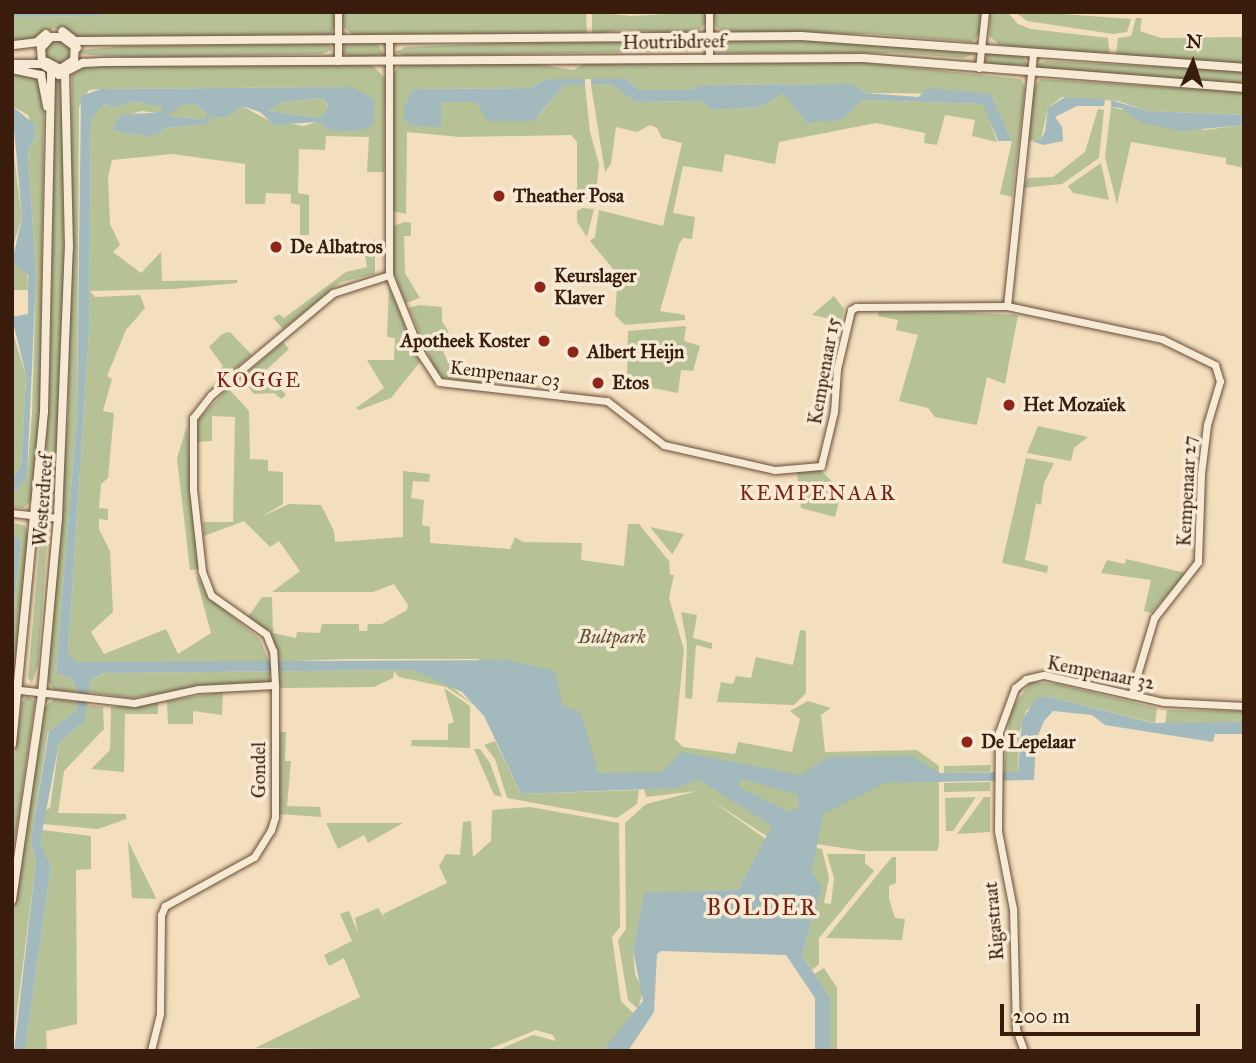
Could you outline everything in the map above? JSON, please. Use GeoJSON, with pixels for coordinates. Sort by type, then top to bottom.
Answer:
{"type":"FeatureCollection","features":[{"type":"Feature","properties":{"kind":"main road"},"geometry":{"type":"LineString","coordinates":[[13,45],[41,43],[58,31],[76,45],[75,63],[65,72],[51,73],[41,61],[41,43]]}},
{"type":"Feature","properties":{"kind":"main road","name":"Houtribdreef"},"geometry":{"type":"LineString","coordinates":[[76,45],[709,37],[892,39],[1033,53],[1244,68]]}},
{"type":"Feature","properties":{"kind":"main road","name":"Houtribdreef"},"geometry":{"type":"LineString","coordinates":[[75,63],[709,57],[893,59],[1031,73],[1244,88]]}},
{"type":"Feature","properties":{"kind":"main road"},"geometry":{"type":"LineString","coordinates":[[12,65],[41,61],[65,72]]}},
{"type":"Feature","properties":{"kind":"main road"},"geometry":{"type":"LineString","coordinates":[[12,65],[41,75],[48,109]]}},
{"type":"Feature","properties":{"kind":"main road","name":"Westerdreef"},"geometry":{"type":"LineString","coordinates":[[12,900],[42,694],[58,518],[68,325],[65,72]]}},
{"type":"Feature","properties":{"kind":"main road","name":"Westerdreef"},"geometry":{"type":"LineString","coordinates":[[12,744],[37,516],[46,349],[48,109],[51,73]]}},
{"type":"Feature","properties":{"kind":"street"},"geometry":{"type":"LineString","coordinates":[[338,12],[338,61]]}},
{"type":"Feature","properties":{"kind":"street"},"geometry":{"type":"LineString","coordinates":[[709,12],[709,57]]}},
{"type":"Feature","properties":{"kind":"street"},"geometry":{"type":"LineString","coordinates":[[979,68],[985,12]]}},
{"type":"Feature","properties":{"kind":"street","name":"Kempenaar 03"},"geometry":{"type":"LineString","coordinates":[[389,41],[389,275],[421,354],[439,382],[614,404],[643,433],[664,445],[775,470],[821,466]]}},
{"type":"Feature","properties":{"kind":"street"},"geometry":{"type":"LineString","coordinates":[[1007,306],[1033,53]]}},
{"type":"Feature","properties":{"kind":"street"},"geometry":{"type":"LineString","coordinates":[[20,690],[71,698],[134,703],[198,689],[274,682],[273,651],[265,634],[211,595],[202,572],[193,490],[193,418],[211,396],[333,293],[389,275]]}},
{"type":"Feature","properties":{"kind":"street","name":"Kempenaar 15"},"geometry":{"type":"LineString","coordinates":[[821,466],[851,310],[1007,306]]}},
{"type":"Feature","properties":{"kind":"street","name":"Kempenaar 27"},"geometry":{"type":"LineString","coordinates":[[1007,306],[1162,339],[1209,361],[1220,372],[1201,474],[1198,562],[1154,618],[1131,695]]}},
{"type":"Feature","properties":{"kind":"street"},"geometry":{"type":"LineString","coordinates":[[12,513],[58,518]]}},
{"type":"Feature","properties":{"kind":"street","name":"Kempenaar 32"},"geometry":{"type":"LineString","coordinates":[[998,787],[1002,715],[1015,688],[1027,679],[1044,675],[1131,695],[1198,705],[1244,706]]}},
{"type":"Feature","properties":{"kind":"street","name":"Gondel"},"geometry":{"type":"LineString","coordinates":[[150,1051],[160,1014],[161,915],[165,906],[254,857],[271,830],[275,817],[274,682]]}},
{"type":"Feature","properties":{"kind":"street","name":"Rigastraat"},"geometry":{"type":"LineString","coordinates":[[998,787],[998,831],[1013,909],[1016,1029],[1024,1051]]}},
{"type":"Feature","properties":{"kind":"green space"},"geometry":{"type":"Polygon","coordinates":[[[99,12],[334,12],[335,26],[329,36],[78,38],[54,28],[31,40],[12,40],[12,17],[99,16],[99,12]]]}},
{"type":"Feature","properties":{"kind":"green space"},"geometry":{"type":"Polygon","coordinates":[[[342,12],[586,12],[587,35],[355,36],[343,27],[342,12]]]}},
{"type":"Feature","properties":{"kind":"green space"},"geometry":{"type":"Polygon","coordinates":[[[592,12],[631,16],[706,12],[706,23],[695,34],[623,30],[592,34],[592,12]]]}},
{"type":"Feature","properties":{"kind":"green space"},"geometry":{"type":"Polygon","coordinates":[[[713,12],[982,12],[980,34],[972,42],[871,34],[727,33],[716,27],[713,12]]]}},
{"type":"Feature","properties":{"kind":"green space"},"geometry":{"type":"Polygon","coordinates":[[[990,12],[1007,12],[1018,24],[1031,29],[1108,38],[1110,57],[1000,45],[989,36],[990,12]]]}},
{"type":"Feature","properties":{"kind":"green space"},"geometry":{"type":"Polygon","coordinates":[[[1015,12],[1131,19],[1127,32],[1113,34],[1027,21],[1015,12]]]}},
{"type":"Feature","properties":{"kind":"green space"},"geometry":{"type":"Polygon","coordinates":[[[1136,18],[1142,18],[1140,31],[1161,38],[1244,37],[1244,64],[1116,56],[1118,38],[1131,36],[1136,18]]]}},
{"type":"Feature","properties":{"kind":"green space"},"geometry":{"type":"Polygon","coordinates":[[[58,41],[69,48],[70,53],[63,64],[58,65],[47,58],[46,53],[53,42],[58,41]]]}},
{"type":"Feature","properties":{"kind":"green space"},"geometry":{"type":"Polygon","coordinates":[[[699,41],[702,47],[690,51],[406,56],[395,52],[406,47],[502,43],[699,41]]]}},
{"type":"Feature","properties":{"kind":"green space"},"geometry":{"type":"Polygon","coordinates":[[[716,41],[835,41],[975,54],[963,58],[896,53],[719,53],[714,49],[716,41]]]}},
{"type":"Feature","properties":{"kind":"green space"},"geometry":{"type":"Polygon","coordinates":[[[329,44],[332,50],[322,54],[138,58],[80,54],[80,50],[124,46],[329,44]]]}},
{"type":"Feature","properties":{"kind":"green space"},"geometry":{"type":"Polygon","coordinates":[[[345,44],[378,44],[384,55],[349,58],[343,52],[345,44]]]}},
{"type":"Feature","properties":{"kind":"green space"},"geometry":{"type":"Polygon","coordinates":[[[987,52],[1023,55],[1027,65],[991,65],[986,60],[987,52]]]}},
{"type":"Feature","properties":{"kind":"green space"},"geometry":{"type":"Polygon","coordinates":[[[1046,61],[1244,71],[1244,84],[1039,68],[1039,63],[1046,61]]]}},
{"type":"Feature","properties":{"kind":"green space"},"geometry":{"type":"Polygon","coordinates":[[[859,62],[1021,79],[1025,88],[1012,197],[1000,194],[1012,141],[991,94],[864,93],[852,84],[699,85],[692,90],[639,90],[627,79],[547,79],[530,88],[414,89],[404,105],[404,119],[441,126],[441,102],[476,102],[537,118],[564,85],[585,85],[590,132],[599,164],[595,203],[577,195],[577,142],[571,135],[460,137],[407,132],[406,214],[393,211],[393,73],[401,65],[537,64],[574,70],[585,63],[859,62]]]}},
{"type":"Feature","properties":{"kind":"green space"},"geometry":{"type":"Polygon","coordinates":[[[371,64],[385,78],[384,172],[367,172],[369,137],[326,136],[325,150],[299,149],[298,193],[309,195],[309,235],[300,235],[300,205],[291,203],[291,194],[266,193],[265,204],[245,204],[245,164],[172,154],[112,160],[108,177],[110,224],[120,245],[113,252],[141,273],[161,252],[162,281],[237,280],[237,283],[173,289],[90,291],[95,297],[140,295],[145,308],[126,330],[107,376],[112,379],[103,411],[114,413],[108,478],[101,484],[99,508],[108,509],[108,520],[99,519],[99,529],[110,551],[113,612],[91,632],[104,654],[166,629],[178,654],[211,633],[198,577],[206,595],[260,639],[269,662],[95,663],[77,662],[68,655],[89,332],[91,119],[104,104],[114,108],[134,101],[164,108],[161,113],[141,111],[118,119],[112,130],[149,137],[168,128],[206,124],[210,118],[227,117],[242,106],[268,120],[304,126],[316,122],[332,131],[352,87],[101,89],[89,90],[79,107],[77,415],[56,673],[71,678],[78,692],[54,690],[46,679],[68,415],[72,74],[89,65],[371,64]]]}},
{"type":"Feature","properties":{"kind":"green space"},"geometry":{"type":"Polygon","coordinates":[[[12,71],[37,77],[44,97],[40,414],[34,497],[24,508],[12,507],[12,495],[27,478],[32,413],[36,277],[28,151],[35,139],[28,115],[12,106],[12,71]]]}},
{"type":"Feature","properties":{"kind":"green space"},"geometry":{"type":"Polygon","coordinates":[[[55,79],[60,79],[63,136],[64,298],[55,504],[48,511],[42,509],[50,369],[55,79]]]}},
{"type":"Feature","properties":{"kind":"green space"},"geometry":{"type":"Polygon","coordinates":[[[1041,79],[1244,92],[1244,115],[1147,111],[1118,101],[1062,97],[1048,108],[1041,139],[1029,141],[1033,88],[1041,79]]]}},
{"type":"Feature","properties":{"kind":"green space"},"geometry":{"type":"Polygon","coordinates":[[[609,84],[636,102],[700,101],[712,110],[760,107],[783,94],[842,120],[862,100],[984,104],[997,142],[972,136],[975,120],[945,115],[937,145],[924,143],[925,133],[876,123],[779,142],[775,164],[725,154],[722,172],[683,166],[673,213],[695,217],[692,239],[683,238],[679,244],[660,311],[685,315],[685,320],[625,325],[615,315],[618,275],[590,241],[595,237],[599,210],[663,226],[682,143],[662,138],[657,128],[650,125],[637,132],[616,127],[611,164],[605,172],[591,85],[609,84]]]}},
{"type":"Feature","properties":{"kind":"green space"},"geometry":{"type":"Polygon","coordinates":[[[322,98],[329,108],[320,118],[269,111],[283,102],[322,98]]]}},
{"type":"Feature","properties":{"kind":"green space"},"geometry":{"type":"Polygon","coordinates":[[[196,104],[207,113],[204,119],[166,116],[182,105],[196,104]]]}},
{"type":"Feature","properties":{"kind":"green space"},"geometry":{"type":"Polygon","coordinates":[[[1111,107],[1204,130],[1244,125],[1244,168],[1226,164],[1226,158],[1131,142],[1117,204],[1105,157],[1111,107]]]}},
{"type":"Feature","properties":{"kind":"green space"},"geometry":{"type":"Polygon","coordinates":[[[1098,109],[1104,110],[1099,158],[1062,184],[1023,188],[1028,178],[1053,177],[1085,152],[1098,109]]]}},
{"type":"Feature","properties":{"kind":"green space"},"geometry":{"type":"Polygon","coordinates":[[[12,140],[22,218],[12,249],[12,140]]]}},
{"type":"Feature","properties":{"kind":"green space"},"geometry":{"type":"Polygon","coordinates":[[[1101,163],[1109,200],[1073,193],[1068,186],[1101,163]]]}},
{"type":"Feature","properties":{"kind":"green space"},"geometry":{"type":"Polygon","coordinates":[[[583,208],[594,209],[587,237],[577,222],[577,211],[583,208]]]}},
{"type":"Feature","properties":{"kind":"green space"},"geometry":{"type":"Polygon","coordinates":[[[411,223],[411,236],[404,236],[405,273],[420,298],[406,303],[393,271],[393,226],[411,223]]]}},
{"type":"Feature","properties":{"kind":"green space"},"geometry":{"type":"Polygon","coordinates":[[[375,239],[375,274],[341,282],[283,329],[273,318],[279,314],[284,318],[346,272],[367,267],[363,245],[375,239]]]}},
{"type":"Feature","properties":{"kind":"green space"},"geometry":{"type":"Polygon","coordinates":[[[12,262],[27,273],[28,290],[12,290],[12,262]]]}},
{"type":"Feature","properties":{"kind":"green space"},"geometry":{"type":"Polygon","coordinates":[[[389,287],[420,362],[391,398],[359,410],[356,408],[384,388],[367,360],[394,360],[395,338],[387,337],[389,287]]]}},
{"type":"Feature","properties":{"kind":"green space"},"geometry":{"type":"Polygon","coordinates":[[[834,296],[844,309],[841,321],[812,315],[834,296]]]}},
{"type":"Feature","properties":{"kind":"green space"},"geometry":{"type":"Polygon","coordinates":[[[419,305],[442,307],[442,321],[449,333],[436,333],[448,363],[496,371],[492,385],[444,378],[435,370],[409,308],[419,305]]]}},
{"type":"Feature","properties":{"kind":"green space"},"geometry":{"type":"Polygon","coordinates":[[[940,311],[1018,315],[1005,384],[987,377],[977,425],[935,417],[928,408],[899,401],[918,335],[896,330],[898,320],[878,316],[878,312],[940,311]]]}},
{"type":"Feature","properties":{"kind":"green space"},"geometry":{"type":"Polygon","coordinates":[[[686,326],[684,341],[700,346],[693,371],[681,370],[678,393],[627,383],[628,331],[686,326]]]}},
{"type":"Feature","properties":{"kind":"green space"},"geometry":{"type":"Polygon","coordinates":[[[12,330],[26,376],[21,466],[12,478],[12,330]]]}},
{"type":"Feature","properties":{"kind":"green space"},"geometry":{"type":"Polygon","coordinates":[[[230,332],[252,355],[225,377],[219,370],[223,366],[209,347],[222,334],[230,332]]]}},
{"type":"Feature","properties":{"kind":"green space"},"geometry":{"type":"Polygon","coordinates":[[[283,342],[289,349],[265,371],[286,395],[281,399],[274,393],[254,394],[241,378],[283,342]]]}},
{"type":"Feature","properties":{"kind":"green space","name":"Bultpark"},"geometry":{"type":"Polygon","coordinates":[[[228,388],[249,411],[250,459],[268,460],[268,471],[283,472],[283,504],[261,517],[289,504],[321,505],[334,531],[335,542],[403,537],[403,471],[430,474],[429,482],[413,481],[411,498],[424,500],[422,525],[430,527],[430,543],[510,549],[515,537],[523,542],[582,543],[581,560],[624,566],[628,524],[639,524],[669,561],[670,575],[674,575],[669,598],[684,650],[675,739],[683,747],[735,754],[738,742],[792,752],[800,719],[790,711],[808,701],[831,708],[821,715],[825,752],[917,750],[939,766],[939,845],[937,851],[864,851],[768,837],[711,800],[767,840],[738,890],[644,894],[633,950],[635,974],[643,991],[638,1009],[628,1000],[618,940],[626,929],[625,823],[646,804],[697,791],[646,797],[644,788],[598,771],[562,705],[478,659],[269,662],[279,659],[277,649],[267,632],[248,617],[262,597],[272,597],[273,633],[296,638],[297,632],[320,633],[322,624],[359,624],[359,631],[367,631],[368,624],[382,624],[407,610],[408,605],[394,584],[373,592],[272,592],[300,571],[279,541],[270,547],[244,521],[204,536],[203,522],[233,522],[235,417],[212,416],[212,441],[196,442],[195,436],[199,419],[228,388]]]}},
{"type":"Feature","properties":{"kind":"green space"},"geometry":{"type":"Polygon","coordinates":[[[187,426],[198,569],[190,570],[177,458],[187,426]]]}},
{"type":"Feature","properties":{"kind":"green space"},"geometry":{"type":"Polygon","coordinates":[[[1038,426],[1088,437],[1074,448],[1071,461],[1027,453],[1038,426]]]}},
{"type":"Feature","properties":{"kind":"green space"},"geometry":{"type":"Polygon","coordinates":[[[1026,458],[1054,463],[1044,483],[1041,505],[1036,503],[1025,560],[1048,566],[1047,573],[1002,563],[1026,458]]]}},
{"type":"Feature","properties":{"kind":"green space"},"geometry":{"type":"Polygon","coordinates":[[[819,469],[842,490],[835,517],[801,508],[797,472],[819,469]]]}},
{"type":"Feature","properties":{"kind":"green space"},"geometry":{"type":"Polygon","coordinates":[[[12,522],[25,526],[30,537],[12,719],[12,627],[21,540],[12,532],[12,522]]]}},
{"type":"Feature","properties":{"kind":"green space"},"geometry":{"type":"Polygon","coordinates":[[[650,527],[684,534],[672,555],[672,554],[650,527]]]}},
{"type":"Feature","properties":{"kind":"green space"},"geometry":{"type":"Polygon","coordinates":[[[41,529],[48,531],[38,665],[32,683],[28,678],[41,529]]]}},
{"type":"Feature","properties":{"kind":"green space"},"geometry":{"type":"Polygon","coordinates":[[[1126,559],[1186,573],[1151,613],[1144,611],[1151,580],[1101,573],[1107,560],[1125,564],[1126,559]]]}},
{"type":"Feature","properties":{"kind":"green space"},"geometry":{"type":"Polygon","coordinates":[[[681,612],[697,615],[693,638],[712,643],[712,649],[696,645],[692,699],[685,698],[687,644],[681,612]]]}},
{"type":"Feature","properties":{"kind":"green space"},"geometry":{"type":"Polygon","coordinates":[[[800,630],[806,631],[806,693],[794,705],[717,702],[721,682],[733,684],[736,676],[751,678],[756,657],[793,665],[800,630]]]}},
{"type":"Feature","properties":{"kind":"green space"},"geometry":{"type":"Polygon","coordinates":[[[412,670],[444,681],[474,705],[446,687],[399,677],[394,671],[393,678],[374,687],[280,688],[279,682],[270,673],[270,682],[201,686],[132,698],[87,692],[90,680],[105,673],[412,670]]]}},
{"type":"Feature","properties":{"kind":"green space"},"geometry":{"type":"Polygon","coordinates":[[[1031,682],[1057,684],[1157,708],[1155,723],[1045,696],[1026,711],[1019,734],[1018,772],[1004,772],[1010,711],[1031,682]]]}},
{"type":"Feature","properties":{"kind":"green space"},"geometry":{"type":"Polygon","coordinates":[[[444,688],[470,706],[470,748],[411,746],[412,740],[448,740],[448,724],[454,722],[444,688]]]}},
{"type":"Feature","properties":{"kind":"green space"},"geometry":{"type":"Polygon","coordinates":[[[223,692],[222,715],[193,711],[193,724],[168,724],[167,701],[223,692]]]}},
{"type":"Feature","properties":{"kind":"green space"},"geometry":{"type":"Polygon","coordinates":[[[27,696],[35,701],[12,860],[12,771],[22,702],[27,696]]]}},
{"type":"Feature","properties":{"kind":"green space"},"geometry":{"type":"Polygon","coordinates":[[[54,699],[77,702],[76,711],[48,732],[31,840],[36,861],[12,1051],[12,913],[42,709],[54,699]]]}},
{"type":"Feature","properties":{"kind":"green space"},"geometry":{"type":"Polygon","coordinates":[[[158,703],[158,714],[125,714],[124,772],[91,769],[110,750],[111,707],[158,703]]]}},
{"type":"Feature","properties":{"kind":"green space"},"geometry":{"type":"Polygon","coordinates":[[[86,705],[103,707],[104,729],[64,771],[58,813],[126,814],[126,819],[98,829],[43,824],[44,811],[50,808],[59,743],[85,721],[86,705]]]}},
{"type":"Feature","properties":{"kind":"green space"},"geometry":{"type":"Polygon","coordinates":[[[1167,710],[1244,711],[1244,722],[1165,724],[1167,710]]]}},
{"type":"Feature","properties":{"kind":"green space"},"geometry":{"type":"Polygon","coordinates":[[[280,732],[286,732],[285,761],[291,761],[287,806],[320,807],[321,817],[279,814],[280,732]]]}},
{"type":"Feature","properties":{"kind":"green space"},"geometry":{"type":"Polygon","coordinates":[[[495,741],[521,794],[639,790],[637,804],[617,818],[507,798],[495,759],[484,745],[495,741]]]}},
{"type":"Feature","properties":{"kind":"green space"},"geometry":{"type":"Polygon","coordinates":[[[474,749],[480,749],[490,763],[502,797],[494,795],[474,749]]]}},
{"type":"Feature","properties":{"kind":"green space"},"geometry":{"type":"Polygon","coordinates":[[[991,765],[990,772],[944,773],[944,766],[991,765]]]}},
{"type":"Feature","properties":{"kind":"green space"},"geometry":{"type":"Polygon","coordinates":[[[990,782],[990,791],[944,792],[944,783],[990,782]]]}},
{"type":"Feature","properties":{"kind":"green space"},"geometry":{"type":"Polygon","coordinates":[[[976,797],[953,831],[946,831],[945,798],[976,797]]]}},
{"type":"Feature","properties":{"kind":"green space"},"geometry":{"type":"Polygon","coordinates":[[[984,797],[990,797],[990,832],[957,834],[984,797]]]}},
{"type":"Feature","properties":{"kind":"green space"},"geometry":{"type":"Polygon","coordinates":[[[530,807],[619,823],[620,927],[612,937],[621,1001],[634,1014],[602,1051],[496,1051],[533,1035],[556,1041],[553,1035],[536,1030],[484,1051],[255,1048],[360,997],[344,958],[329,966],[324,955],[352,941],[340,914],[349,911],[358,933],[355,918],[378,908],[386,921],[383,914],[447,883],[439,866],[446,854],[460,855],[463,822],[471,821],[473,857],[491,841],[492,810],[530,807]]]}},
{"type":"Feature","properties":{"kind":"green space"},"geometry":{"type":"Polygon","coordinates":[[[326,823],[403,823],[368,843],[364,835],[338,849],[326,823]]]}},
{"type":"Feature","properties":{"kind":"green space"},"geometry":{"type":"Polygon","coordinates":[[[42,830],[91,836],[91,869],[76,870],[77,1024],[46,1031],[47,1051],[25,1051],[51,866],[40,843],[42,830]]]}},
{"type":"Feature","properties":{"kind":"green space"},"geometry":{"type":"Polygon","coordinates":[[[128,841],[156,898],[156,899],[132,898],[128,841]]]}},
{"type":"Feature","properties":{"kind":"green space"},"geometry":{"type":"Polygon","coordinates":[[[816,848],[822,849],[829,878],[824,903],[831,904],[834,878],[827,854],[865,854],[865,863],[874,871],[819,938],[819,964],[812,970],[802,955],[822,887],[812,873],[816,848]]]}},
{"type":"Feature","properties":{"kind":"green space"},"geometry":{"type":"Polygon","coordinates":[[[892,857],[896,857],[896,883],[889,886],[889,899],[895,918],[905,919],[902,940],[826,938],[892,857]]]}},
{"type":"Feature","properties":{"kind":"green space"},"geometry":{"type":"Polygon","coordinates":[[[824,968],[837,988],[837,1051],[830,1051],[830,998],[814,974],[824,968]]]}},
{"type":"Feature","properties":{"kind":"water"},"geometry":{"type":"Polygon","coordinates":[[[12,12],[99,12],[99,16],[12,17],[12,12]]]}},
{"type":"Feature","properties":{"kind":"water"},"geometry":{"type":"Polygon","coordinates":[[[547,79],[585,79],[585,85],[564,85],[534,121],[487,121],[476,102],[441,102],[441,127],[412,126],[404,119],[404,105],[414,89],[530,88],[547,79]]]}},
{"type":"Feature","properties":{"kind":"water"},"geometry":{"type":"Polygon","coordinates":[[[591,79],[627,79],[639,90],[692,90],[699,85],[852,84],[865,93],[918,97],[928,88],[991,94],[1012,141],[998,141],[983,104],[862,100],[842,120],[807,123],[783,94],[760,107],[712,110],[700,101],[636,102],[609,84],[591,85],[591,79]]]}},
{"type":"Feature","properties":{"kind":"water"},"geometry":{"type":"Polygon","coordinates":[[[352,87],[375,100],[373,125],[364,130],[332,131],[316,122],[274,125],[260,112],[242,106],[227,117],[210,118],[207,124],[168,128],[149,137],[112,130],[120,115],[161,112],[163,108],[134,101],[114,108],[104,104],[91,119],[89,332],[68,654],[77,662],[508,660],[555,671],[562,705],[581,713],[598,771],[603,773],[661,772],[681,752],[801,775],[828,757],[912,756],[939,773],[1018,772],[1022,720],[1035,700],[1045,696],[1153,723],[1244,722],[1244,734],[1215,734],[1213,742],[1105,725],[1092,715],[1053,711],[1044,721],[1036,740],[1034,780],[885,783],[823,814],[812,872],[822,887],[802,955],[830,998],[830,1051],[815,1051],[815,998],[786,955],[661,951],[657,954],[654,1012],[628,1051],[602,1051],[643,1001],[633,950],[644,893],[738,890],[772,826],[698,779],[676,788],[521,794],[484,716],[462,692],[412,670],[104,673],[90,680],[85,721],[59,743],[40,843],[51,866],[25,1051],[14,1051],[36,861],[31,840],[49,731],[76,711],[78,692],[71,678],[56,673],[77,415],[81,96],[101,89],[352,87]],[[322,98],[283,102],[269,111],[320,118],[329,107],[322,98]],[[196,104],[182,105],[167,116],[204,119],[207,113],[196,104]],[[743,779],[738,783],[741,788],[789,812],[799,807],[798,795],[743,779]]]}},
{"type":"Feature","properties":{"kind":"water"},"geometry":{"type":"Polygon","coordinates":[[[1065,97],[1105,99],[1104,106],[1077,106],[1055,117],[1062,127],[1063,141],[1043,145],[1032,141],[1041,139],[1045,131],[1048,108],[1065,97]]]}},
{"type":"Feature","properties":{"kind":"water"},"geometry":{"type":"Polygon","coordinates":[[[1111,100],[1147,111],[1244,115],[1244,125],[1182,131],[1142,123],[1121,108],[1111,107],[1111,100]]]}},
{"type":"Feature","properties":{"kind":"water"},"geometry":{"type":"Polygon","coordinates":[[[12,106],[34,124],[35,139],[28,151],[36,277],[27,478],[12,495],[12,478],[21,466],[26,376],[12,317],[28,314],[28,275],[12,262],[22,218],[12,106]]]}},
{"type":"Feature","properties":{"kind":"water"},"geometry":{"type":"Polygon","coordinates":[[[12,532],[21,540],[12,627],[12,532]]]}},
{"type":"Feature","properties":{"kind":"place","name":"Theather Posa"},"geometry":{"type":"Point","coordinates":[499,196]}},
{"type":"Feature","properties":{"kind":"place","name":"De Albatros"},"geometry":{"type":"Point","coordinates":[276,247]}},
{"type":"Feature","properties":{"kind":"place","name":"Keurslager Klaver"},"geometry":{"type":"Point","coordinates":[540,287]}},
{"type":"Feature","properties":{"kind":"place","name":"Apotheek Koster"},"geometry":{"type":"Point","coordinates":[544,341]}},
{"type":"Feature","properties":{"kind":"place","name":"Albert Heijn"},"geometry":{"type":"Point","coordinates":[573,352]}},
{"type":"Feature","properties":{"kind":"place","name":"Etos"},"geometry":{"type":"Point","coordinates":[598,383]}},
{"type":"Feature","properties":{"kind":"place","name":"Het Mozaïek"},"geometry":{"type":"Point","coordinates":[1009,405]}},
{"type":"Feature","properties":{"kind":"place","name":"De Lepelaar"},"geometry":{"type":"Point","coordinates":[967,742]}},
{"type":"Feature","properties":{"kind":"district","name":"KOGGE"},"geometry":{"type":"Point","coordinates":[259,380]}},
{"type":"Feature","properties":{"kind":"district","name":"KEMPENAAR"},"geometry":{"type":"Point","coordinates":[818,493]}},
{"type":"Feature","properties":{"kind":"district","name":"BOLDER"},"geometry":{"type":"Point","coordinates":[762,907]}}]}
